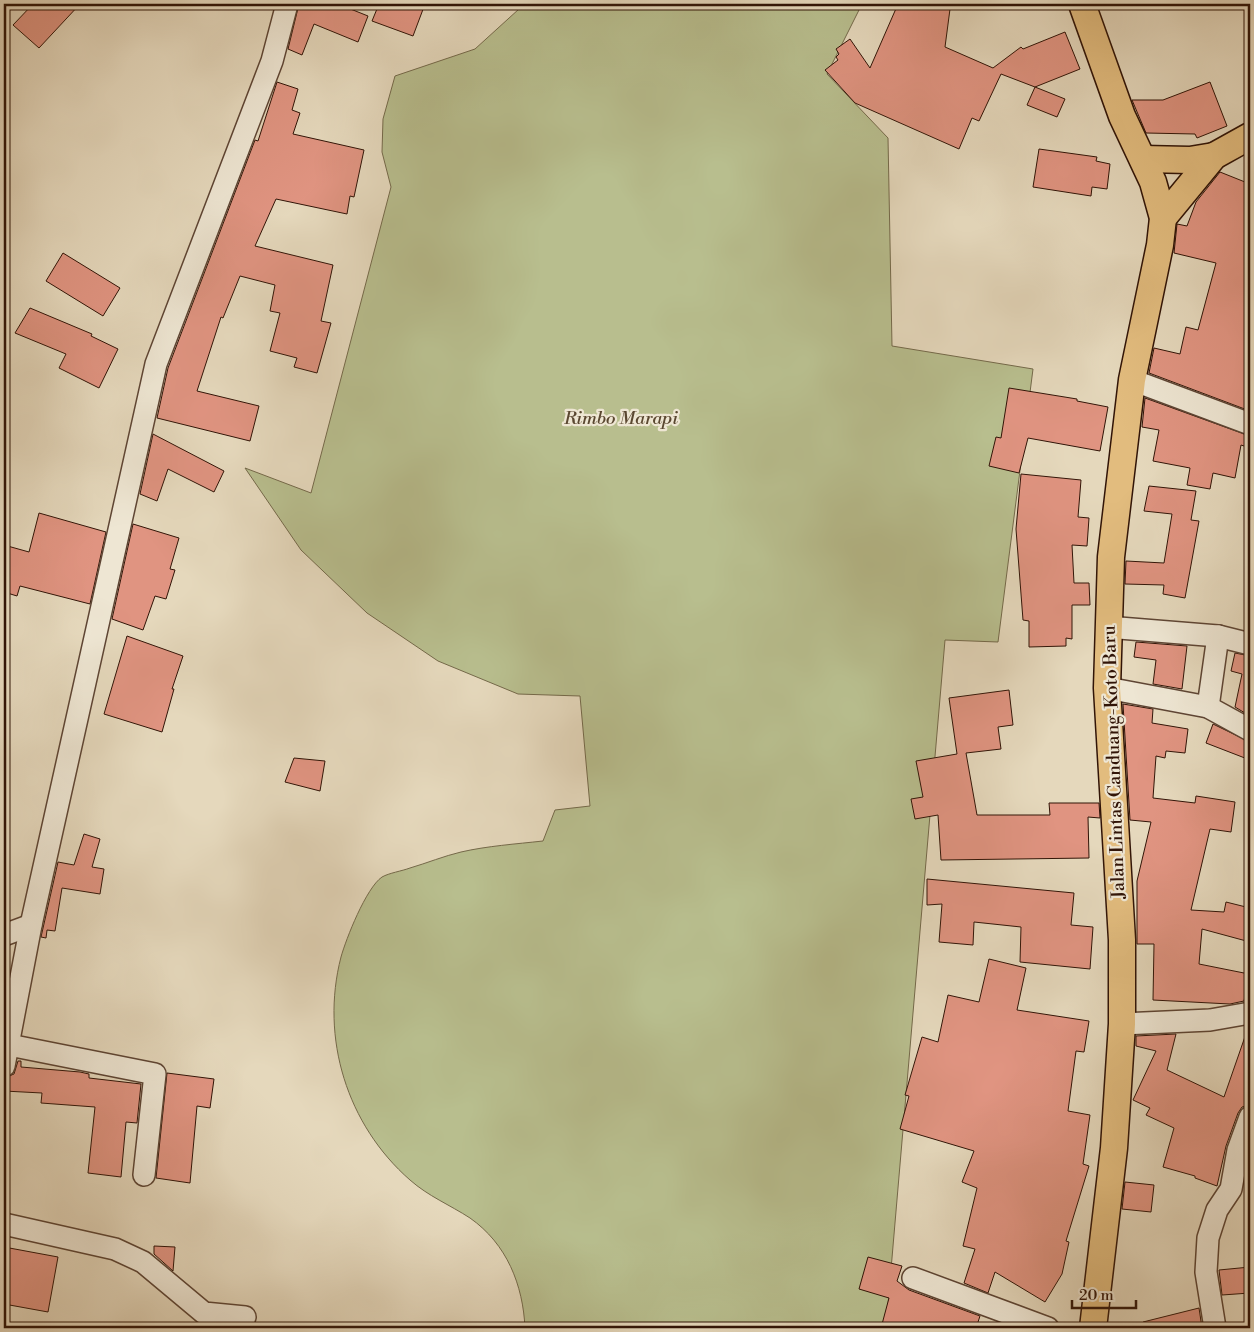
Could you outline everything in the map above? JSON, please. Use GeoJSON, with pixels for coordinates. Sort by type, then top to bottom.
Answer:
{"type":"FeatureCollection","features":[{"type":"Feature","properties":{"kind":"main road","name":"Jalan Lintas Canduang-Koto Baru"},"geometry":{"type":"LineString","coordinates":[[1082,4],[1122,116],[1143,159],[1159,199],[1163,218],[1160,245],[1132,380],[1111,557],[1107,688],[1122,940],[1122,1024],[1114,1148],[1093,1328]]}},
{"type":"Feature","properties":{"kind":"main road"},"geometry":{"type":"LineString","coordinates":[[1143,159],[1190,160],[1214,156],[1250,136]]}},
{"type":"Feature","properties":{"kind":"main road"},"geometry":{"type":"LineString","coordinates":[[1163,218],[1214,156]]}},
{"type":"Feature","properties":{"kind":"street"},"geometry":{"type":"LineString","coordinates":[[4,1066],[31,926],[156,364],[272,61],[287,4]]}},
{"type":"Feature","properties":{"kind":"street"},"geometry":{"type":"LineString","coordinates":[[1132,380],[1250,424]]}},
{"type":"Feature","properties":{"kind":"street"},"geometry":{"type":"LineString","coordinates":[[1108,627],[1218,636],[1250,644]]}},
{"type":"Feature","properties":{"kind":"street"},"geometry":{"type":"LineString","coordinates":[[1208,707],[1218,636]]}},
{"type":"Feature","properties":{"kind":"street"},"geometry":{"type":"LineString","coordinates":[[1107,688],[1208,707],[1250,730]]}},
{"type":"Feature","properties":{"kind":"street"},"geometry":{"type":"LineString","coordinates":[[4,935],[31,926]]}},
{"type":"Feature","properties":{"kind":"street"},"geometry":{"type":"LineString","coordinates":[[1122,1024],[1210,1020],[1250,1013]]}},
{"type":"Feature","properties":{"kind":"street"},"geometry":{"type":"LineString","coordinates":[[9,1045],[155,1074],[144,1175]]}},
{"type":"Feature","properties":{"kind":"street"},"geometry":{"type":"LineString","coordinates":[[1214,1328],[1206,1272],[1208,1238],[1217,1210],[1231,1189],[1238,1150],[1250,1117]]}},
{"type":"Feature","properties":{"kind":"street"},"geometry":{"type":"LineString","coordinates":[[4,1224],[115,1248],[131,1254],[204,1313],[244,1317]]}},
{"type":"Feature","properties":{"kind":"street"},"geometry":{"type":"LineString","coordinates":[[913,1278],[1048,1328]]}},
{"type":"Feature","properties":{"kind":"green space","name":"Rimbo Marapi"},"geometry":{"type":"Polygon","coordinates":[[[520,4],[862,4],[827,74],[888,138],[892,346],[1033,369],[998,642],[945,640],[886,1328],[525,1328],[521,1296],[516,1281],[511,1267],[494,1240],[470,1218],[417,1186],[388,1158],[370,1133],[355,1107],[344,1078],[337,1049],[334,1018],[335,988],[347,938],[363,902],[376,883],[388,874],[448,855],[491,847],[543,841],[555,810],[590,806],[580,696],[518,694],[438,661],[367,613],[301,550],[245,468],[311,493],[391,187],[382,152],[383,119],[395,76],[475,49],[519,9],[520,4]]]}},
{"type":"Feature","properties":{"kind":"building"},"geometry":{"type":"Polygon","coordinates":[[[33,4],[80,4],[39,48],[13,25],[33,4]]]}},
{"type":"Feature","properties":{"kind":"building"},"geometry":{"type":"Polygon","coordinates":[[[299,4],[338,4],[368,16],[358,42],[314,24],[302,55],[288,49],[299,4]]]}},
{"type":"Feature","properties":{"kind":"building"},"geometry":{"type":"Polygon","coordinates":[[[379,4],[425,4],[413,36],[372,21],[379,4]]]}},
{"type":"Feature","properties":{"kind":"building"},"geometry":{"type":"Polygon","coordinates":[[[898,4],[946,4],[946,9],[950,9],[945,47],[993,68],[1021,47],[1023,49],[1065,32],[1080,69],[1035,87],[1001,74],[979,121],[972,118],[959,149],[855,103],[825,70],[838,60],[836,57],[839,54],[836,49],[850,39],[870,68],[898,4]]]}},
{"type":"Feature","properties":{"kind":"building"},"geometry":{"type":"Polygon","coordinates":[[[277,82],[298,89],[292,110],[300,113],[293,134],[364,150],[354,197],[350,196],[347,214],[276,199],[255,246],[333,265],[321,321],[331,323],[317,373],[294,367],[297,358],[270,351],[280,313],[270,311],[275,285],[240,276],[223,318],[221,317],[197,391],[259,406],[250,441],[157,418],[168,368],[255,140],[258,141],[277,82]]]}},
{"type":"Feature","properties":{"kind":"building"},"geometry":{"type":"Polygon","coordinates":[[[1210,82],[1227,126],[1197,138],[1195,134],[1146,133],[1132,100],[1163,100],[1210,82]]]}},
{"type":"Feature","properties":{"kind":"building"},"geometry":{"type":"Polygon","coordinates":[[[1035,87],[1065,99],[1057,117],[1027,105],[1035,87]]]}},
{"type":"Feature","properties":{"kind":"building"},"geometry":{"type":"Polygon","coordinates":[[[1039,149],[1097,157],[1096,161],[1110,164],[1107,189],[1092,187],[1091,196],[1033,187],[1039,149]]]}},
{"type":"Feature","properties":{"kind":"building"},"geometry":{"type":"Polygon","coordinates":[[[1220,172],[1250,184],[1250,411],[1149,373],[1154,348],[1180,354],[1186,327],[1198,330],[1216,263],[1174,253],[1177,224],[1187,226],[1196,202],[1220,172]]]}},
{"type":"Feature","properties":{"kind":"building"},"geometry":{"type":"Polygon","coordinates":[[[63,253],[120,288],[103,316],[46,281],[63,253]]]}},
{"type":"Feature","properties":{"kind":"building"},"geometry":{"type":"Polygon","coordinates":[[[30,308],[92,334],[91,336],[118,349],[99,388],[59,368],[66,354],[15,333],[30,308]]]}},
{"type":"Feature","properties":{"kind":"building"},"geometry":{"type":"Polygon","coordinates":[[[1009,388],[1077,399],[1077,401],[1108,407],[1100,451],[1028,438],[1019,473],[989,466],[996,437],[1001,438],[1009,388]]]}},
{"type":"Feature","properties":{"kind":"building"},"geometry":{"type":"Polygon","coordinates":[[[1145,398],[1250,436],[1250,448],[1241,445],[1235,478],[1213,473],[1210,489],[1187,485],[1190,468],[1153,461],[1159,430],[1142,427],[1145,398]]]}},
{"type":"Feature","properties":{"kind":"building"},"geometry":{"type":"Polygon","coordinates":[[[153,434],[224,471],[214,492],[168,469],[157,501],[140,494],[153,434]]]}},
{"type":"Feature","properties":{"kind":"building"},"geometry":{"type":"Polygon","coordinates":[[[1021,474],[1081,480],[1078,517],[1089,518],[1087,546],[1072,545],[1074,583],[1089,583],[1090,605],[1072,605],[1072,639],[1066,638],[1066,646],[1029,647],[1029,621],[1023,620],[1016,529],[1021,474]]]}},
{"type":"Feature","properties":{"kind":"building"},"geometry":{"type":"Polygon","coordinates":[[[1149,486],[1196,491],[1191,520],[1199,521],[1185,598],[1163,594],[1164,585],[1125,584],[1126,561],[1164,563],[1172,514],[1144,511],[1149,486]]]}},
{"type":"Feature","properties":{"kind":"building"},"geometry":{"type":"Polygon","coordinates":[[[39,513],[106,532],[90,604],[20,586],[17,596],[4,592],[4,545],[29,552],[39,513]]]}},
{"type":"Feature","properties":{"kind":"building"},"geometry":{"type":"Polygon","coordinates":[[[133,524],[179,538],[170,569],[175,570],[166,599],[155,596],[143,630],[112,619],[133,524]]]}},
{"type":"Feature","properties":{"kind":"building"},"geometry":{"type":"Polygon","coordinates":[[[127,636],[183,656],[172,689],[174,689],[162,732],[104,714],[127,636]]]}},
{"type":"Feature","properties":{"kind":"building"},"geometry":{"type":"Polygon","coordinates":[[[1136,642],[1187,646],[1182,689],[1153,684],[1156,660],[1134,657],[1136,642]]]}},
{"type":"Feature","properties":{"kind":"building"},"geometry":{"type":"Polygon","coordinates":[[[1235,653],[1250,656],[1250,716],[1235,707],[1242,674],[1231,671],[1235,653]]]}},
{"type":"Feature","properties":{"kind":"building"},"geometry":{"type":"Polygon","coordinates":[[[1009,690],[1013,725],[998,727],[1001,749],[966,753],[977,815],[1050,815],[1049,803],[1099,803],[1100,818],[1088,817],[1089,858],[941,860],[938,815],[915,819],[911,799],[923,797],[916,761],[957,754],[949,698],[1009,690]]]}},
{"type":"Feature","properties":{"kind":"building"},"geometry":{"type":"Polygon","coordinates":[[[1123,704],[1153,709],[1152,723],[1188,729],[1185,753],[1166,751],[1165,758],[1156,756],[1153,798],[1195,803],[1196,796],[1235,802],[1231,832],[1210,829],[1191,910],[1224,912],[1226,902],[1250,908],[1250,942],[1202,929],[1199,964],[1249,974],[1244,1001],[1230,1004],[1153,1000],[1154,944],[1137,944],[1137,881],[1151,822],[1130,820],[1123,704]]]}},
{"type":"Feature","properties":{"kind":"building"},"geometry":{"type":"Polygon","coordinates":[[[1213,724],[1250,742],[1250,760],[1206,743],[1213,724]]]}},
{"type":"Feature","properties":{"kind":"building"},"geometry":{"type":"Polygon","coordinates":[[[294,758],[325,761],[320,791],[285,782],[294,758]]]}},
{"type":"Feature","properties":{"kind":"building"},"geometry":{"type":"Polygon","coordinates":[[[84,834],[100,839],[92,867],[104,869],[100,894],[62,888],[55,931],[47,930],[46,938],[41,937],[58,862],[74,865],[84,834]]]}},
{"type":"Feature","properties":{"kind":"building"},"geometry":{"type":"Polygon","coordinates":[[[927,879],[1074,893],[1071,925],[1093,927],[1090,969],[1020,962],[1021,927],[974,922],[973,945],[939,942],[942,904],[927,905],[927,879]]]}},
{"type":"Feature","properties":{"kind":"building"},"geometry":{"type":"Polygon","coordinates":[[[989,959],[1026,968],[1017,1010],[1089,1021],[1084,1052],[1076,1051],[1068,1111],[1090,1115],[1083,1164],[1089,1166],[1066,1241],[1069,1242],[1062,1274],[1045,1302],[995,1272],[988,1293],[964,1283],[975,1249],[963,1246],[977,1188],[962,1182],[974,1151],[900,1129],[909,1096],[905,1095],[922,1037],[938,1042],[948,995],[979,1002],[989,959]]]}},
{"type":"Feature","properties":{"kind":"building"},"geometry":{"type":"Polygon","coordinates":[[[1248,1028],[1250,1028],[1250,1105],[1242,1107],[1238,1113],[1226,1146],[1217,1186],[1195,1178],[1195,1176],[1163,1167],[1174,1128],[1146,1115],[1150,1108],[1133,1100],[1156,1051],[1136,1046],[1136,1036],[1176,1034],[1167,1070],[1224,1097],[1248,1028]]]}},
{"type":"Feature","properties":{"kind":"building"},"geometry":{"type":"Polygon","coordinates":[[[18,1061],[21,1061],[21,1067],[80,1072],[89,1074],[89,1078],[141,1084],[137,1123],[126,1122],[121,1177],[88,1173],[95,1107],[41,1103],[42,1093],[4,1091],[4,1078],[14,1074],[18,1061]]]}},
{"type":"Feature","properties":{"kind":"building"},"geometry":{"type":"Polygon","coordinates":[[[167,1073],[214,1079],[210,1108],[197,1106],[190,1183],[156,1178],[167,1073]]]}},
{"type":"Feature","properties":{"kind":"building"},"geometry":{"type":"Polygon","coordinates":[[[1125,1182],[1154,1185],[1151,1212],[1122,1209],[1125,1182]]]}},
{"type":"Feature","properties":{"kind":"building"},"geometry":{"type":"Polygon","coordinates":[[[154,1246],[175,1247],[173,1271],[154,1254],[154,1246]]]}},
{"type":"Feature","properties":{"kind":"building"},"geometry":{"type":"Polygon","coordinates":[[[4,1247],[58,1257],[48,1312],[4,1304],[4,1247]]]}},
{"type":"Feature","properties":{"kind":"building"},"geometry":{"type":"Polygon","coordinates":[[[868,1257],[902,1266],[897,1281],[909,1290],[980,1316],[976,1328],[881,1328],[889,1298],[859,1289],[868,1257]]]}},
{"type":"Feature","properties":{"kind":"building"},"geometry":{"type":"Polygon","coordinates":[[[1250,1267],[1250,1293],[1222,1295],[1219,1270],[1250,1267]]]}},
{"type":"Feature","properties":{"kind":"building"},"geometry":{"type":"Polygon","coordinates":[[[1199,1308],[1202,1328],[1144,1328],[1143,1322],[1199,1308]]]}}]}
